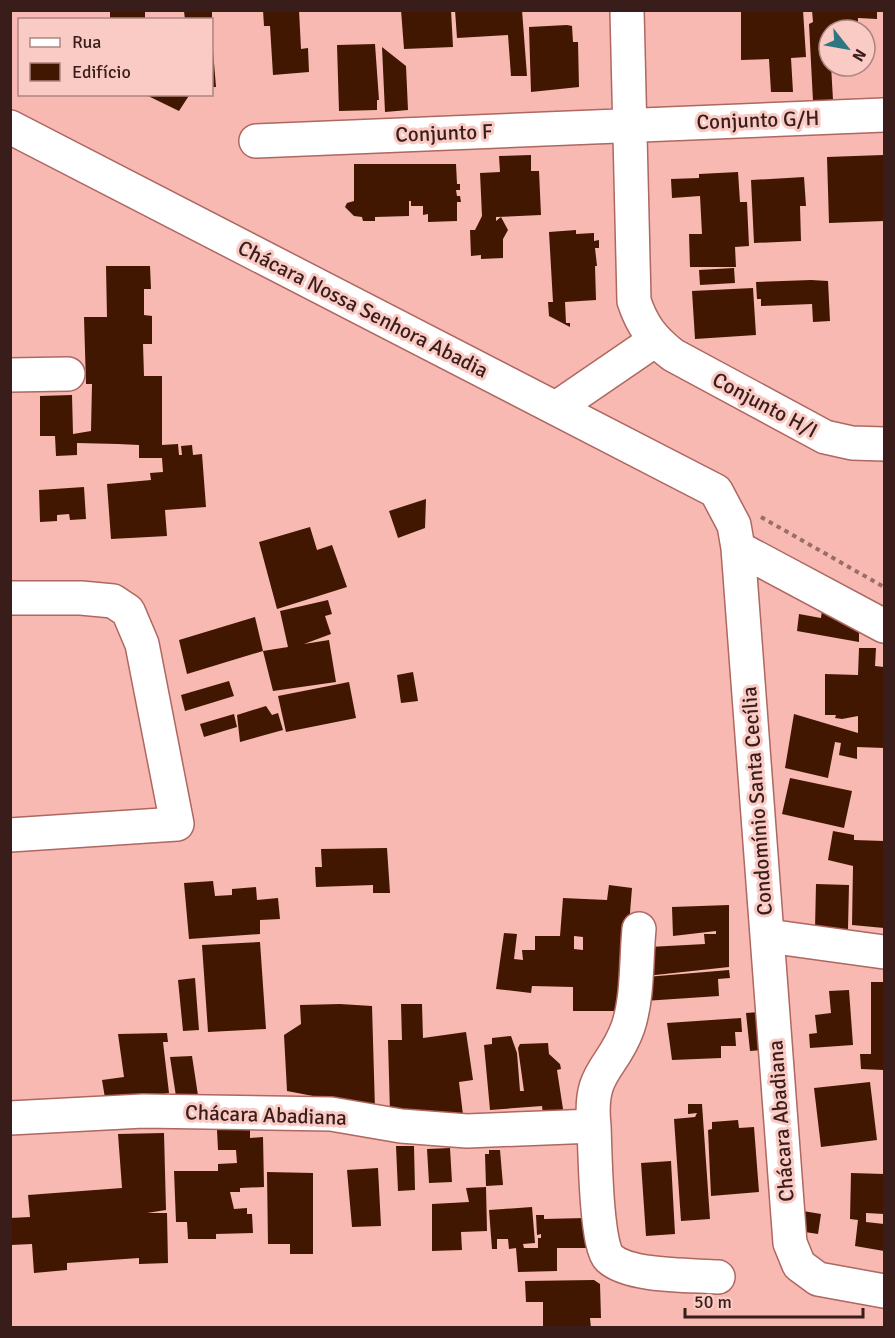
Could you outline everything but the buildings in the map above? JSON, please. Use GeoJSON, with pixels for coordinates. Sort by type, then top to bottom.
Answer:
{"type":"FeatureCollection","features":[{"type":"Feature","properties":{"kind":"street"},"geometry":{"type":"LineString","coordinates":[[556,408],[654,341],[642,323],[634,301],[632,125],[627,10]]}},
{"type":"Feature","properties":{"kind":"street","name":"Conjunto G/H"},"geometry":{"type":"LineString","coordinates":[[632,125],[885,115]]}},
{"type":"Feature","properties":{"kind":"street","name":"Conjunto F"},"geometry":{"type":"LineString","coordinates":[[256,141],[632,125]]}},
{"type":"Feature","properties":{"kind":"street","name":"Chácara Nossa Senhora Abadia"},"geometry":{"type":"LineString","coordinates":[[10,127],[716,491]]}},
{"type":"Feature","properties":{"kind":"street","name":"Conjunto H/I"},"geometry":{"type":"LineString","coordinates":[[654,341],[673,355],[825,437],[852,443],[885,444]]}},
{"type":"Feature","properties":{"kind":"street"},"geometry":{"type":"LineString","coordinates":[[10,375],[68,374]]}},
{"type":"Feature","properties":{"kind":"street","name":"Condomínio Santa Cecília"},"geometry":{"type":"LineString","coordinates":[[716,491],[734,525],[738,548],[768,936],[885,952]]}},
{"type":"Feature","properties":{"kind":"street"},"geometry":{"type":"LineString","coordinates":[[738,548],[885,626]]}},
{"type":"Feature","properties":{"kind":"street"},"geometry":{"type":"LineString","coordinates":[[10,598],[112,601],[128,611],[142,644],[177,824],[10,835]]}},
{"type":"Feature","properties":{"kind":"street"},"geometry":{"type":"LineString","coordinates":[[639,929],[628,1027],[594,1087],[591,1105],[603,1251],[610,1259],[623,1267],[642,1271],[718,1277]]}},
{"type":"Feature","properties":{"kind":"street","name":"Chácara Abadiana"},"geometry":{"type":"LineString","coordinates":[[768,936],[790,1243],[800,1265],[818,1279],[885,1291]]}},
{"type":"Feature","properties":{"kind":"street","name":"Chácara Abadiana"},"geometry":{"type":"LineString","coordinates":[[10,1118],[154,1111],[331,1114],[400,1126],[467,1131],[594,1126]]}},
{"type":"Feature","properties":{"kind":"path"},"geometry":{"type":"LineString","coordinates":[[755,514],[885,587]]}}]}
